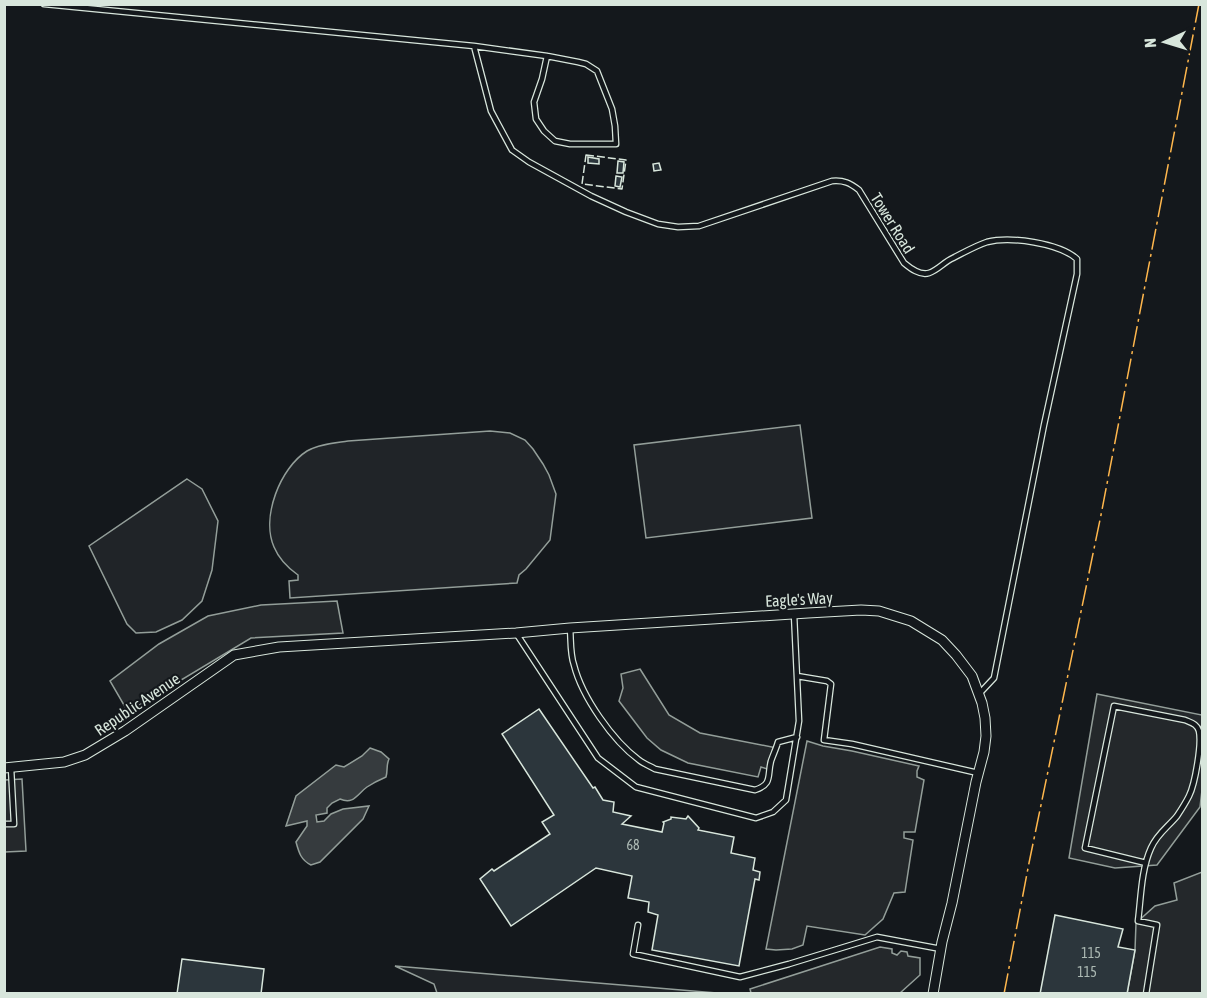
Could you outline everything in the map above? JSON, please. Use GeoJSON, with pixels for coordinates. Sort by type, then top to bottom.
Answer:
{"type":"FeatureCollection","features":[{"type":"Feature","properties":{"kind":"street","name":"Eagle's Way"},"geometry":{"type":"LineString","coordinates":[[279,647],[794,614],[879,611],[911,621],[942,640],[956,655],[972,676],[985,718],[984,752],[933,993]]}},
{"type":"Feature","properties":{"kind":"street","name":"Republic Avenue"},"geometry":{"type":"LineString","coordinates":[[8,768],[64,762],[85,755],[125,731],[234,655],[279,647]]}},
{"type":"Feature","properties":{"kind":"lane"},"geometry":{"type":"LineString","coordinates":[[44,4],[474,46],[547,56],[578,62],[597,71],[612,109],[616,144],[570,144],[555,141],[544,131],[536,119],[534,102],[547,56]]}},
{"type":"Feature","properties":{"kind":"lane","name":"Tower Road"},"geometry":{"type":"LineString","coordinates":[[474,46],[491,111],[512,150],[529,162],[591,196],[658,224],[678,227],[699,226],[840,180],[849,182],[859,190],[904,263],[922,274],[988,242],[1014,240],[1031,242],[1063,250],[1071,253],[1077,259],[1077,274],[1044,424],[994,678],[979,694]]}},
{"type":"Feature","properties":{"kind":"lane"},"geometry":{"type":"LineString","coordinates":[[516,633],[598,758],[636,787],[756,818],[773,812],[786,800],[799,721],[794,614]]}},
{"type":"Feature","properties":{"kind":"lane"},"geometry":{"type":"LineString","coordinates":[[570,628],[573,664],[597,714],[623,747],[640,761],[655,769],[755,789],[764,787],[769,780],[771,760],[778,742],[797,737]]}},
{"type":"Feature","properties":{"kind":"lane"},"geometry":{"type":"LineString","coordinates":[[797,676],[827,681],[831,684],[824,740],[978,773]]}},
{"type":"Feature","properties":{"kind":"lane"},"geometry":{"type":"LineString","coordinates":[[1146,862],[1085,848],[1114,705],[1185,720],[1195,724],[1199,731],[1200,744],[1190,795],[1177,816],[1151,846],[1146,862],[1138,921],[1157,925],[1146,993]]}},
{"type":"Feature","properties":{"kind":"lane"},"geometry":{"type":"LineString","coordinates":[[4,824],[14,824],[8,768]]}},
{"type":"Feature","properties":{"kind":"lane"},"geometry":{"type":"LineString","coordinates":[[638,925],[633,954],[740,977],[878,937],[941,949]]}},
{"type":"Feature","properties":{"kind":"shaded area"},"geometry":{"type":"Polygon","coordinates":[[[800,425],[812,518],[646,538],[634,445],[800,425]]]}},
{"type":"Feature","properties":{"kind":"shaded area"},"geometry":{"type":"Polygon","coordinates":[[[490,431],[510,433],[525,440],[543,464],[556,494],[550,540],[519,575],[517,583],[290,598],[289,581],[298,580],[298,575],[284,563],[276,551],[270,522],[281,481],[297,459],[307,451],[338,442],[490,431]]]}},
{"type":"Feature","properties":{"kind":"shaded area"},"geometry":{"type":"Polygon","coordinates":[[[187,479],[202,489],[218,521],[212,570],[202,601],[182,620],[156,632],[136,633],[127,624],[89,546],[187,479]]]}},
{"type":"Feature","properties":{"kind":"shaded area"},"geometry":{"type":"Polygon","coordinates":[[[337,601],[343,633],[251,638],[128,712],[110,681],[159,644],[208,616],[261,605],[337,601]]]}},
{"type":"Feature","properties":{"kind":"shaded area"},"geometry":{"type":"Polygon","coordinates":[[[640,669],[669,715],[700,733],[777,748],[770,770],[761,767],[758,777],[688,763],[661,750],[647,738],[619,701],[623,688],[621,674],[640,669]]]}},
{"type":"Feature","properties":{"kind":"shaded area"},"geometry":{"type":"Polygon","coordinates":[[[1097,694],[1202,715],[1200,807],[1157,865],[1115,868],[1069,858],[1097,694]]]}},
{"type":"Feature","properties":{"kind":"shaded area"},"geometry":{"type":"Polygon","coordinates":[[[807,741],[919,766],[917,777],[924,780],[915,832],[904,832],[904,838],[913,840],[905,892],[894,893],[883,919],[865,935],[807,926],[803,945],[792,949],[766,949],[807,741]]]}},
{"type":"Feature","properties":{"kind":"shaded area"},"geometry":{"type":"Polygon","coordinates":[[[370,748],[381,752],[389,759],[386,777],[367,787],[352,800],[340,799],[327,808],[327,813],[316,815],[317,822],[324,821],[331,814],[343,809],[369,806],[363,819],[320,862],[311,865],[301,856],[296,842],[307,826],[307,821],[286,826],[296,796],[336,765],[344,767],[370,748]]]}},
{"type":"Feature","properties":{"kind":"shaded area"},"geometry":{"type":"Polygon","coordinates":[[[22,779],[26,851],[5,852],[5,780],[22,779]]]}},
{"type":"Feature","properties":{"kind":"shaded area"},"geometry":{"type":"Polygon","coordinates":[[[1202,872],[1202,993],[1127,994],[1135,950],[1136,923],[1155,906],[1177,900],[1174,883],[1202,872]]]}},
{"type":"Feature","properties":{"kind":"shaded area"},"geometry":{"type":"Polygon","coordinates":[[[880,947],[892,949],[892,953],[897,955],[901,951],[907,952],[908,956],[920,958],[920,975],[900,993],[751,993],[750,989],[880,947]]]}},
{"type":"Feature","properties":{"kind":"shaded area"},"geometry":{"type":"Polygon","coordinates":[[[395,966],[717,993],[437,993],[434,984],[395,966]]]}},
{"type":"Feature","properties":{"kind":"building"},"geometry":{"type":"Polygon","coordinates":[[[588,157],[599,159],[599,164],[588,163],[588,157]]]}},
{"type":"Feature","properties":{"kind":"building"},"geometry":{"type":"Polygon","coordinates":[[[618,161],[624,162],[623,173],[617,173],[618,161]]]}},
{"type":"Feature","properties":{"kind":"building"},"geometry":{"type":"Polygon","coordinates":[[[659,163],[661,170],[654,171],[653,164],[659,163]]]}},
{"type":"Feature","properties":{"kind":"building"},"geometry":{"type":"Polygon","coordinates":[[[616,176],[622,177],[620,187],[615,186],[616,176]]]}},
{"type":"Feature","properties":{"kind":"building"},"geometry":{"type":"Polygon","coordinates":[[[539,709],[593,788],[595,787],[603,800],[614,802],[613,812],[631,816],[622,824],[662,832],[663,822],[671,817],[686,819],[688,816],[699,828],[698,830],[734,837],[731,853],[755,858],[753,870],[760,872],[759,880],[755,879],[739,966],[652,950],[658,915],[648,912],[649,902],[628,898],[632,876],[596,868],[511,926],[480,879],[492,869],[494,871],[550,834],[542,822],[554,815],[502,734],[539,709]]]}},
{"type":"Feature","properties":{"kind":"building"},"geometry":{"type":"Polygon","coordinates":[[[1055,915],[1123,929],[1118,947],[1135,950],[1127,994],[1040,994],[1055,915]]]}},
{"type":"Feature","properties":{"kind":"building"},"geometry":{"type":"Polygon","coordinates":[[[182,959],[264,969],[261,994],[177,994],[182,959]]]}},
{"type":"Feature","properties":{"kind":"fence"},"geometry":{"type":"LineString","coordinates":[[586,155],[626,160],[622,189],[582,184],[586,155]]}},
{"type":"Feature","properties":{"kind":"power"},"geometry":{"type":"LineString","coordinates":[[1004,994],[1101,515],[1199,4]]}}]}
